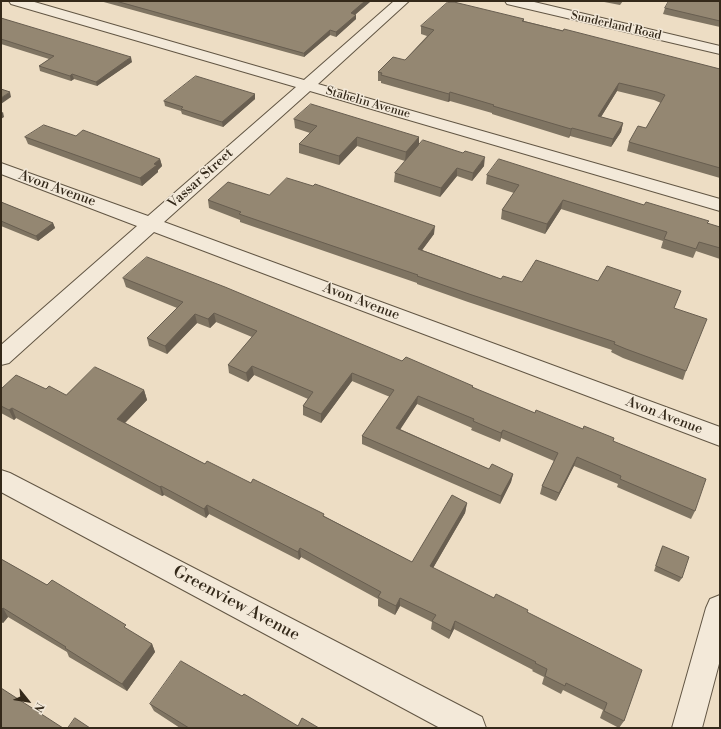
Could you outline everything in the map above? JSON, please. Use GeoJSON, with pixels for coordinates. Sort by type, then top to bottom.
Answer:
{"type":"FeatureCollection","features":[{"type":"Feature","properties":{"kind":"street","name":"Stahelin Avenue"},"geometry":{"type":"LineString","coordinates":[[16,1],[720,205]]}},
{"type":"Feature","properties":{"kind":"street","name":"Vassar Street"},"geometry":{"type":"LineString","coordinates":[[1,357],[402,1]]}},
{"type":"Feature","properties":{"kind":"street","name":"Sunderland Road"},"geometry":{"type":"LineString","coordinates":[[512,1],[720,50]]}},
{"type":"Feature","properties":{"kind":"street","name":"Avon Avenue"},"geometry":{"type":"LineString","coordinates":[[1,168],[720,437]]}},
{"type":"Feature","properties":{"kind":"street","name":"Greenview Avenue"},"geometry":{"type":"LineString","coordinates":[[1,480],[471,728]]}},
{"type":"Feature","properties":{"kind":"street"},"geometry":{"type":"LineString","coordinates":[[687,728],[720,608]]}},
{"type":"Feature","properties":{"kind":"building"},"geometry":{"type":"Polygon","coordinates":[[[116,1],[365,1],[351,13],[356,15],[336,32],[330,30],[304,53],[116,1]]]}},
{"type":"Feature","properties":{"kind":"building"},"geometry":{"type":"Polygon","coordinates":[[[669,1],[720,1],[720,21],[665,8],[669,1]]]}},
{"type":"Feature","properties":{"kind":"building"},"geometry":{"type":"Polygon","coordinates":[[[448,2],[454,2],[524,19],[522,21],[563,31],[564,29],[720,69],[720,168],[629,142],[638,126],[646,128],[665,95],[657,92],[619,83],[598,116],[623,123],[613,139],[572,128],[571,129],[450,92],[449,94],[381,75],[382,73],[378,72],[393,57],[405,60],[434,30],[421,26],[448,2]]]}},
{"type":"Feature","properties":{"kind":"building"},"geometry":{"type":"Polygon","coordinates":[[[1,18],[131,57],[96,82],[72,74],[70,76],[39,66],[54,56],[1,39],[1,18]]]}},
{"type":"Feature","properties":{"kind":"building"},"geometry":{"type":"Polygon","coordinates":[[[196,76],[255,94],[222,122],[181,109],[183,107],[164,101],[196,76]]]}},
{"type":"Feature","properties":{"kind":"building"},"geometry":{"type":"Polygon","coordinates":[[[1,89],[10,92],[1,98],[1,89]]]}},
{"type":"Feature","properties":{"kind":"building"},"geometry":{"type":"Polygon","coordinates":[[[311,104],[419,137],[406,152],[357,137],[339,156],[299,144],[317,126],[294,119],[311,104]]]}},
{"type":"Feature","properties":{"kind":"building"},"geometry":{"type":"Polygon","coordinates":[[[44,125],[76,136],[83,130],[160,159],[154,164],[157,165],[140,178],[25,137],[44,125]]]}},
{"type":"Feature","properties":{"kind":"building"},"geometry":{"type":"Polygon","coordinates":[[[423,140],[463,153],[465,151],[485,157],[473,173],[457,168],[441,188],[395,173],[423,140]]]}},
{"type":"Feature","properties":{"kind":"building"},"geometry":{"type":"Polygon","coordinates":[[[499,159],[644,205],[646,202],[709,221],[707,223],[720,227],[720,248],[699,242],[696,249],[664,239],[667,232],[563,200],[547,224],[502,210],[519,185],[487,175],[499,159]]]}},
{"type":"Feature","properties":{"kind":"building"},"geometry":{"type":"Polygon","coordinates":[[[287,178],[313,186],[315,184],[435,226],[418,249],[501,279],[503,276],[522,282],[536,260],[598,281],[607,266],[681,291],[674,308],[707,319],[686,371],[626,349],[614,344],[615,342],[469,294],[239,214],[241,212],[208,200],[228,182],[269,195],[287,178]]]}},
{"type":"Feature","properties":{"kind":"building"},"geometry":{"type":"Polygon","coordinates":[[[1,202],[53,223],[36,236],[1,221],[1,202]]]}},
{"type":"Feature","properties":{"kind":"building"},"geometry":{"type":"Polygon","coordinates":[[[147,257],[225,287],[402,361],[406,357],[473,386],[472,387],[535,413],[536,410],[583,429],[584,426],[614,438],[613,441],[706,479],[695,511],[620,479],[621,476],[577,457],[559,493],[542,486],[558,453],[503,430],[501,433],[473,421],[474,419],[418,396],[396,428],[489,469],[492,464],[513,474],[501,496],[362,436],[394,390],[352,373],[321,414],[303,406],[313,392],[252,366],[246,373],[228,365],[257,331],[214,313],[208,319],[195,314],[165,346],[147,338],[183,302],[123,278],[147,257]]]}},
{"type":"Feature","properties":{"kind":"building"},"geometry":{"type":"Polygon","coordinates":[[[95,367],[144,390],[117,419],[205,464],[207,461],[251,483],[253,479],[324,514],[323,516],[412,562],[452,495],[467,503],[430,566],[494,598],[496,594],[528,610],[527,612],[642,670],[624,721],[604,711],[607,703],[566,683],[565,686],[545,676],[547,669],[535,663],[536,662],[455,621],[451,631],[432,621],[436,615],[400,598],[396,606],[378,597],[381,592],[300,548],[298,552],[207,505],[204,509],[12,408],[9,410],[1,406],[1,389],[16,375],[46,389],[49,386],[66,395],[95,367]]]}},
{"type":"Feature","properties":{"kind":"building"},"geometry":{"type":"Polygon","coordinates":[[[663,546],[689,557],[682,578],[656,566],[663,546]]]}},
{"type":"Feature","properties":{"kind":"building"},"geometry":{"type":"Polygon","coordinates":[[[1,559],[47,585],[52,580],[126,625],[124,627],[152,644],[122,684],[3,608],[1,610],[1,559]]]}},
{"type":"Feature","properties":{"kind":"building"},"geometry":{"type":"Polygon","coordinates":[[[181,661],[242,696],[244,694],[298,726],[302,718],[319,728],[189,728],[150,704],[181,661]]]}},
{"type":"Feature","properties":{"kind":"building"},"geometry":{"type":"Polygon","coordinates":[[[1,688],[63,728],[1,728],[1,688]]]}},
{"type":"Feature","properties":{"kind":"building"},"geometry":{"type":"Polygon","coordinates":[[[75,718],[90,728],[68,728],[75,718]]]}}]}
